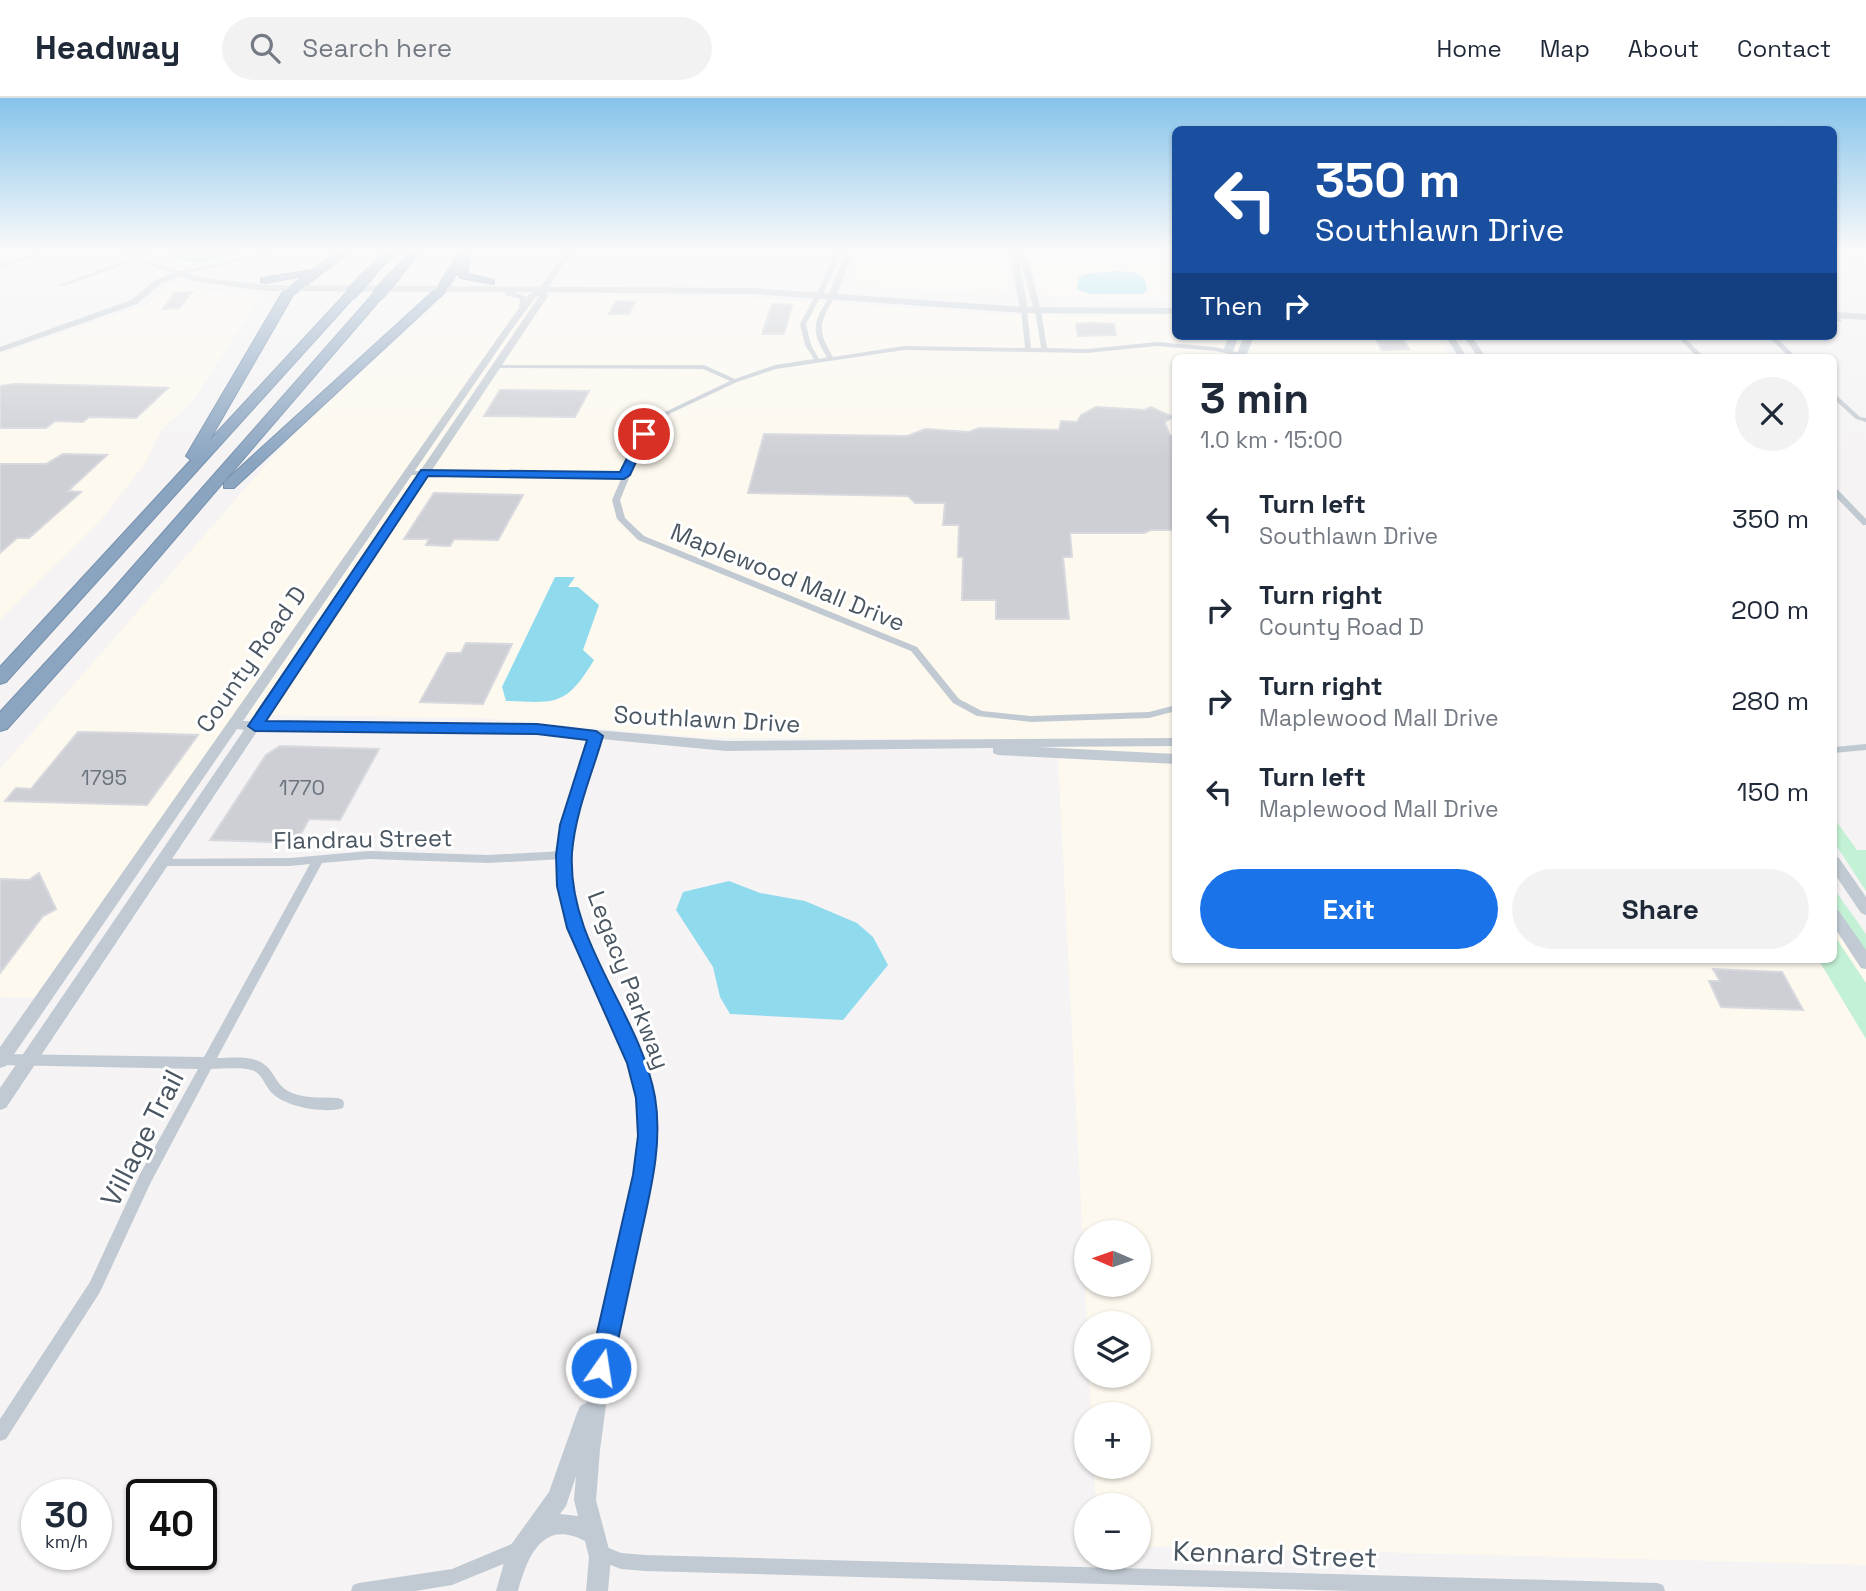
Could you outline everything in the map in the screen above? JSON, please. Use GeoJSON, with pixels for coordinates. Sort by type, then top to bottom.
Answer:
{"type":"FeatureCollection","features":[{"type":"Feature","properties":{"kind":"highway"},"geometry":{"type":"LineString","coordinates":[[130,538],[194,455],[276,322]]}},
{"type":"Feature","properties":{"kind":"highway"},"geometry":{"type":"LineString","coordinates":[[0,678],[327,322]]}},
{"type":"Feature","properties":{"kind":"highway"},"geometry":{"type":"LineString","coordinates":[[0,724],[113,600],[355,322]]}},
{"type":"Feature","properties":{"kind":"highway"},"geometry":{"type":"LineString","coordinates":[[113,600],[276,439],[405,322]]}},
{"type":"Feature","properties":{"kind":"main road"},"geometry":{"type":"LineString","coordinates":[[1228,351],[1232,340]]}},
{"type":"Feature","properties":{"kind":"main road"},"geometry":{"type":"LineString","coordinates":[[1242,354],[1247,340]]}},
{"type":"Feature","properties":{"kind":"street"},"geometry":{"type":"LineString","coordinates":[[0,351],[80,322]]}},
{"type":"Feature","properties":{"kind":"street","name":"County Road D"},"geometry":{"type":"LineString","coordinates":[[1,1060],[513,322]]}},
{"type":"Feature","properties":{"kind":"street","name":"County Road D"},"geometry":{"type":"LineString","coordinates":[[0,1102],[527,322]]}},
{"type":"Feature","properties":{"kind":"street"},"geometry":{"type":"LineString","coordinates":[[804,322],[808,345],[817,360]]}},
{"type":"Feature","properties":{"kind":"street"},"geometry":{"type":"LineString","coordinates":[[817,322],[816,330],[830,357]]}},
{"type":"Feature","properties":{"kind":"street"},"geometry":{"type":"LineString","coordinates":[[1025,322],[1028,350]]}},
{"type":"Feature","properties":{"kind":"street"},"geometry":{"type":"LineString","coordinates":[[1040,322],[1044,350]]}},
{"type":"Feature","properties":{"kind":"street"},"geometry":{"type":"LineString","coordinates":[[1684,340],[1698,354]]}},
{"type":"Feature","properties":{"kind":"street"},"geometry":{"type":"LineString","coordinates":[[1775,340],[1790,354]]}},
{"type":"Feature","properties":{"kind":"street","name":"Maplewood Mall Drive"},"geometry":{"type":"LineString","coordinates":[[1172,709],[1149,715],[1031,719],[993,717],[974,712],[956,701],[914,649],[641,538],[628,527],[617,509],[616,500],[624,475],[644,434],[655,421],[735,381],[775,367],[904,348],[1087,351],[1157,344],[1242,354]]}},
{"type":"Feature","properties":{"kind":"street"},"geometry":{"type":"LineString","coordinates":[[498,366],[704,368],[735,381]]}},
{"type":"Feature","properties":{"kind":"street"},"geometry":{"type":"LineString","coordinates":[[1837,398],[1858,418],[1866,420]]}},
{"type":"Feature","properties":{"kind":"street"},"geometry":{"type":"LineString","coordinates":[[408,473],[624,475]]}},
{"type":"Feature","properties":{"kind":"street"},"geometry":{"type":"LineString","coordinates":[[1837,494],[1866,523]]}},
{"type":"Feature","properties":{"kind":"street","name":"Southlawn Drive"},"geometry":{"type":"LineString","coordinates":[[234,725],[537,729],[697,746],[968,746],[1024,742],[1172,742]]}},
{"type":"Feature","properties":{"kind":"street","name":"Legacy Parkway"},"geometry":{"type":"LineString","coordinates":[[596,736],[570,815],[564,855],[565,886],[572,918],[636,1063],[647,1110],[643,1175],[601,1368],[585,1500],[598,1543]]}},
{"type":"Feature","properties":{"kind":"street"},"geometry":{"type":"LineString","coordinates":[[1837,744],[1863,747]]}},
{"type":"Feature","properties":{"kind":"street","name":"Southlawn Drive"},"geometry":{"type":"LineString","coordinates":[[968,746],[1023,753],[1172,759]]}},
{"type":"Feature","properties":{"kind":"street"},"geometry":{"type":"LineString","coordinates":[[1837,750],[1863,747]]}},
{"type":"Feature","properties":{"kind":"street","name":"Flandrau Street"},"geometry":{"type":"LineString","coordinates":[[162,862],[317,860],[369,855],[488,859],[564,855]]}},
{"type":"Feature","properties":{"kind":"street","name":"Village Trail"},"geometry":{"type":"LineString","coordinates":[[0,1433],[95,1287],[145,1179],[317,860]]}},
{"type":"Feature","properties":{"kind":"street"},"geometry":{"type":"LineString","coordinates":[[1837,866],[1866,909]]}},
{"type":"Feature","properties":{"kind":"street"},"geometry":{"type":"LineString","coordinates":[[1837,920],[1866,963]]}},
{"type":"Feature","properties":{"kind":"street"},"geometry":{"type":"LineString","coordinates":[[1,1060],[256,1065],[266,1072],[277,1091],[292,1100],[338,1104]]}},
{"type":"Feature","properties":{"kind":"street","name":"Legacy Parkway"},"geometry":{"type":"LineString","coordinates":[[507,1591],[512,1566],[526,1541],[558,1498],[601,1368]]}},
{"type":"Feature","properties":{"kind":"street"},"geometry":{"type":"LineString","coordinates":[[359,1591],[452,1577],[560,1523],[574,1522],[598,1543],[597,1591]]}},
{"type":"Feature","properties":{"kind":"street","name":"Kennard Street"},"geometry":{"type":"LineString","coordinates":[[598,1543],[621,1561],[645,1563],[1657,1591]]}},
{"type":"Feature","properties":{"kind":"shaded area"},"geometry":{"type":"Polygon","coordinates":[[[96,322],[244,322],[190,405],[162,429],[146,462],[101,520],[0,620],[0,354],[96,322]]]}},
{"type":"Feature","properties":{"kind":"shaded area"},"geometry":{"type":"Polygon","coordinates":[[[418,322],[1172,322],[1172,340],[1440,340],[1450,354],[1172,354],[1172,963],[1837,963],[1837,920],[1866,963],[1866,1565],[1151,1546],[1151,1493],[1095,1493],[1095,1479],[1151,1479],[1151,1402],[1090,1402],[1090,1388],[1151,1388],[1151,1311],[1086,1311],[1086,1297],[1152,1297],[1152,1220],[1082,1220],[1057,740],[707,738],[480,718],[261,715],[240,718],[45,998],[0,997],[0,769],[304,421],[418,322]]]}},
{"type":"Feature","properties":{"kind":"green space"},"geometry":{"type":"Polygon","coordinates":[[[1837,822],[1857,850],[1866,850],[1866,891],[1837,847],[1837,822]]]}},
{"type":"Feature","properties":{"kind":"green space"},"geometry":{"type":"Polygon","coordinates":[[[1837,893],[1866,934],[1866,954],[1837,910],[1837,893]]]}},
{"type":"Feature","properties":{"kind":"green space"},"geometry":{"type":"Polygon","coordinates":[[[1837,940],[1866,983],[1866,1039],[1820,963],[1837,963],[1837,940]]]}},
{"type":"Feature","properties":{"kind":"water"},"geometry":{"type":"Polygon","coordinates":[[[555,577],[575,577],[568,587],[578,587],[599,605],[583,650],[594,660],[576,686],[559,698],[537,702],[506,701],[502,687],[555,577]]]}},
{"type":"Feature","properties":{"kind":"water"},"geometry":{"type":"Polygon","coordinates":[[[729,881],[760,893],[805,901],[857,923],[873,937],[888,965],[843,1020],[730,1014],[720,997],[713,967],[676,910],[683,892],[729,881]]]}},
{"type":"Feature","properties":{"kind":"building"},"geometry":{"type":"Polygon","coordinates":[[[766,322],[787,322],[784,334],[762,334],[766,322]]]}},
{"type":"Feature","properties":{"kind":"building"},"geometry":{"type":"Polygon","coordinates":[[[1076,324],[1114,324],[1116,335],[1078,336],[1076,324]]]}},
{"type":"Feature","properties":{"kind":"building"},"geometry":{"type":"Polygon","coordinates":[[[1376,340],[1403,340],[1409,349],[1382,350],[1376,340]]]}},
{"type":"Feature","properties":{"kind":"building"},"geometry":{"type":"Polygon","coordinates":[[[15,384],[168,388],[136,418],[89,417],[83,422],[55,421],[46,428],[0,428],[0,386],[15,384]]]}},
{"type":"Feature","properties":{"kind":"building"},"geometry":{"type":"Polygon","coordinates":[[[500,390],[589,391],[575,417],[484,416],[500,390]]]}},
{"type":"Feature","properties":{"kind":"building"},"geometry":{"type":"Polygon","coordinates":[[[1096,407],[1145,410],[1151,407],[1172,417],[1165,422],[1172,436],[1172,530],[1151,530],[1144,533],[1070,533],[1072,557],[1063,557],[1069,619],[996,619],[996,600],[962,600],[963,557],[958,557],[959,525],[943,525],[945,503],[915,503],[908,496],[748,493],[764,434],[908,436],[925,429],[969,432],[979,428],[1059,430],[1061,421],[1077,422],[1081,415],[1096,407]]]}},
{"type":"Feature","properties":{"kind":"building"},"geometry":{"type":"Polygon","coordinates":[[[63,454],[107,455],[68,491],[81,492],[29,538],[17,538],[0,553],[0,464],[46,464],[63,454]]]}},
{"type":"Feature","properties":{"kind":"building"},"geometry":{"type":"Polygon","coordinates":[[[434,493],[523,495],[498,540],[454,539],[450,546],[426,545],[429,539],[404,539],[434,493]]]}},
{"type":"Feature","properties":{"kind":"building"},"geometry":{"type":"Polygon","coordinates":[[[466,643],[512,644],[483,704],[420,702],[447,653],[461,653],[466,643]]]}},
{"type":"Feature","properties":{"kind":"building"},"geometry":{"type":"Polygon","coordinates":[[[78,732],[198,735],[147,805],[5,801],[16,788],[31,789],[78,732]]]}},
{"type":"Feature","properties":{"kind":"building"},"geometry":{"type":"Polygon","coordinates":[[[280,746],[379,749],[340,820],[309,819],[296,843],[210,840],[266,755],[280,746]]]}},
{"type":"Feature","properties":{"kind":"building"},"geometry":{"type":"Polygon","coordinates":[[[39,873],[56,909],[43,916],[0,973],[0,879],[29,880],[39,873]]]}},
{"type":"Feature","properties":{"kind":"building"},"geometry":{"type":"Polygon","coordinates":[[[1713,969],[1782,972],[1803,1010],[1721,1007],[1709,981],[1720,981],[1713,969]]]}},
{"type":"Feature","properties":{"kind":"route"},"geometry":{"type":"LineString","coordinates":[[601,1368],[646,1162],[648,1136],[647,1110],[636,1063],[576,928],[565,886],[564,855],[568,825],[596,736],[537,729],[255,726],[425,472],[624,475],[644,434]]}}]}
